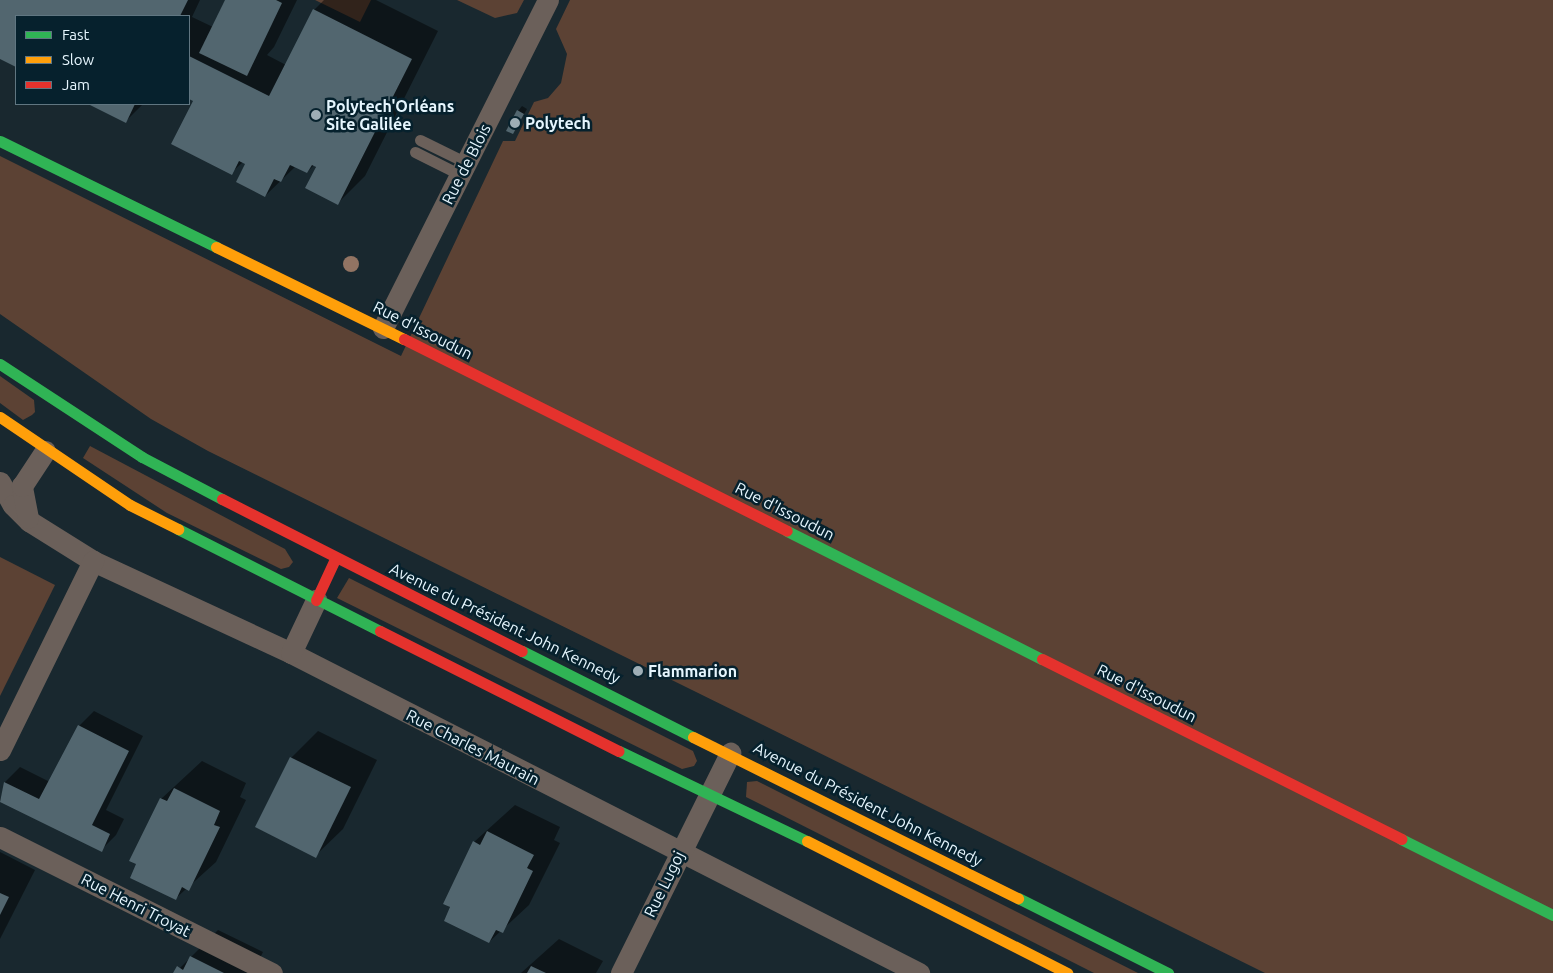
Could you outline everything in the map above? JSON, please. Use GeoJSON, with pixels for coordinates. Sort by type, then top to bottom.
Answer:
{"type":"FeatureCollection","features":[{"type":"Feature","properties":{"kind":"main road","name":"Rue d'Issoudun"},"geometry":{"type":"LineString","coordinates":[[0,141],[382,328],[1553,915]]}},
{"type":"Feature","properties":{"kind":"main road","name":"Avenue du Président John Kennedy"},"geometry":{"type":"LineString","coordinates":[[0,364],[142,458],[1168,973]]}},
{"type":"Feature","properties":{"kind":"main road"},"geometry":{"type":"LineString","coordinates":[[0,417],[46,450],[130,505],[708,796],[823,848],[1067,973]]}},
{"type":"Feature","properties":{"kind":"main road"},"geometry":{"type":"LineString","coordinates":[[316,600],[336,557]]}},
{"type":"Feature","properties":{"kind":"street","name":"Rue de Blois"},"geometry":{"type":"LineString","coordinates":[[382,328],[548,0]]}},
{"type":"Feature","properties":{"kind":"street"},"geometry":{"type":"LineString","coordinates":[[29,521],[22,486],[46,450]]}},
{"type":"Feature","properties":{"kind":"street","name":"Rue Charles Maurain"},"geometry":{"type":"LineString","coordinates":[[0,482],[13,505],[29,521],[93,561],[291,653],[679,853],[919,973]]}},
{"type":"Feature","properties":{"kind":"street"},"geometry":{"type":"LineString","coordinates":[[0,750],[93,561]]}},
{"type":"Feature","properties":{"kind":"street"},"geometry":{"type":"LineString","coordinates":[[291,653],[316,600]]}},
{"type":"Feature","properties":{"kind":"street","name":"Rue Lugoj"},"geometry":{"type":"LineString","coordinates":[[621,973],[730,752]]}},
{"type":"Feature","properties":{"kind":"street","name":"Rue Henri Troyat"},"geometry":{"type":"LineString","coordinates":[[0,837],[272,973]]}},
{"type":"Feature","properties":{"kind":"lane"},"geometry":{"type":"LineString","coordinates":[[420,140],[464,169]]}},
{"type":"Feature","properties":{"kind":"lane"},"geometry":{"type":"LineString","coordinates":[[415,152],[464,169]]}},
{"type":"Feature","properties":{"kind":"shaded area"},"geometry":{"type":"Polygon","coordinates":[[[315,0],[371,0],[360,22],[315,0]]]}},
{"type":"Feature","properties":{"kind":"shaded area"},"geometry":{"type":"Polygon","coordinates":[[[457,0],[524,0],[517,13],[495,18],[457,0]]]}},
{"type":"Feature","properties":{"kind":"shaded area"},"geometry":{"type":"Polygon","coordinates":[[[570,0],[1553,0],[1553,973],[1265,973],[208,451],[151,419],[0,314],[0,156],[401,356],[503,141],[515,141],[534,102],[548,98],[561,83],[567,54],[556,29],[570,0]]]}},
{"type":"Feature","properties":{"kind":"shaded area"},"geometry":{"type":"Polygon","coordinates":[[[0,376],[34,400],[35,412],[32,415],[23,420],[0,403],[0,376]]]}},
{"type":"Feature","properties":{"kind":"shaded area"},"geometry":{"type":"Polygon","coordinates":[[[90,446],[285,549],[293,562],[289,567],[281,569],[167,513],[83,458],[90,446]]]}},
{"type":"Feature","properties":{"kind":"shaded area"},"geometry":{"type":"Polygon","coordinates":[[[0,557],[55,585],[0,696],[0,557]]]}},
{"type":"Feature","properties":{"kind":"shaded area"},"geometry":{"type":"Polygon","coordinates":[[[349,578],[693,751],[697,761],[694,766],[682,769],[337,598],[349,578]]]}},
{"type":"Feature","properties":{"kind":"shaded area"},"geometry":{"type":"Polygon","coordinates":[[[757,781],[1138,973],[1094,973],[746,797],[747,782],[757,781]]]}},
{"type":"Feature","properties":{"kind":"building"},"geometry":{"type":"Polygon","coordinates":[[[0,0],[188,0],[180,15],[15,15],[15,66],[0,59],[0,0]]]}},
{"type":"Feature","properties":{"kind":"building"},"geometry":{"type":"Polygon","coordinates":[[[225,0],[276,0],[282,3],[247,76],[199,53],[225,0]]]}},
{"type":"Feature","properties":{"kind":"building"},"geometry":{"type":"Polygon","coordinates":[[[313,9],[412,59],[338,205],[305,188],[316,167],[312,165],[307,173],[290,165],[281,182],[274,179],[265,197],[236,182],[245,164],[239,161],[232,175],[171,144],[193,101],[190,100],[190,56],[269,96],[313,9]]]}},
{"type":"Feature","properties":{"kind":"building"},"geometry":{"type":"Polygon","coordinates":[[[90,105],[135,105],[126,123],[90,105]]]}},
{"type":"Feature","properties":{"kind":"building"},"geometry":{"type":"Polygon","coordinates":[[[517,110],[524,114],[513,134],[506,131],[517,110]]]}},
{"type":"Feature","properties":{"kind":"building"},"geometry":{"type":"Polygon","coordinates":[[[78,725],[129,751],[92,825],[110,834],[102,852],[0,802],[4,782],[39,799],[78,725]]]}},
{"type":"Feature","properties":{"kind":"building"},"geometry":{"type":"Polygon","coordinates":[[[290,757],[351,787],[316,858],[255,827],[290,757]]]}},
{"type":"Feature","properties":{"kind":"building"},"geometry":{"type":"Polygon","coordinates":[[[174,788],[220,811],[214,825],[220,827],[189,891],[182,887],[176,900],[130,878],[136,864],[129,861],[160,798],[167,801],[174,788]]]}},
{"type":"Feature","properties":{"kind":"building"},"geometry":{"type":"Polygon","coordinates":[[[487,831],[534,855],[527,868],[533,871],[503,933],[496,930],[489,943],[444,921],[450,907],[443,904],[473,841],[480,845],[487,831]]]}},
{"type":"Feature","properties":{"kind":"building"},"geometry":{"type":"Polygon","coordinates":[[[0,893],[9,897],[0,915],[0,893]]]}},
{"type":"Feature","properties":{"kind":"building"},"geometry":{"type":"Polygon","coordinates":[[[190,956],[224,973],[173,973],[177,966],[183,970],[190,956]]]}},
{"type":"Feature","properties":{"kind":"building"},"geometry":{"type":"Polygon","coordinates":[[[531,966],[546,973],[527,973],[531,966]]]}},
{"type":"Feature","properties":{"kind":"traffic: fast"},"geometry":{"type":"LineString","coordinates":[[0,141],[216,247]]}},
{"type":"Feature","properties":{"kind":"traffic: fast"},"geometry":{"type":"LineString","coordinates":[[0,364],[142,457],[222,499]]}},
{"type":"Feature","properties":{"kind":"traffic: fast"},"geometry":{"type":"LineString","coordinates":[[178,529],[380,631]]}},
{"type":"Feature","properties":{"kind":"traffic: fast"},"geometry":{"type":"LineString","coordinates":[[787,531],[1042,659]]}},
{"type":"Feature","properties":{"kind":"traffic: fast"},"geometry":{"type":"LineString","coordinates":[[522,651],[693,737]]}},
{"type":"Feature","properties":{"kind":"traffic: fast"},"geometry":{"type":"LineString","coordinates":[[619,751],[807,841]]}},
{"type":"Feature","properties":{"kind":"traffic: fast"},"geometry":{"type":"LineString","coordinates":[[1401,839],[1553,915]]}},
{"type":"Feature","properties":{"kind":"traffic: fast"},"geometry":{"type":"LineString","coordinates":[[1018,898],[1168,973]]}},
{"type":"Feature","properties":{"kind":"traffic: slow"},"geometry":{"type":"LineString","coordinates":[[216,247],[404,339]]}},
{"type":"Feature","properties":{"kind":"traffic: slow"},"geometry":{"type":"LineString","coordinates":[[0,417],[130,505],[178,529]]}},
{"type":"Feature","properties":{"kind":"traffic: slow"},"geometry":{"type":"LineString","coordinates":[[693,737],[1018,898]]}},
{"type":"Feature","properties":{"kind":"traffic: slow"},"geometry":{"type":"LineString","coordinates":[[807,841],[1067,973]]}},
{"type":"Feature","properties":{"kind":"traffic: jam"},"geometry":{"type":"LineString","coordinates":[[404,339],[787,531]]}},
{"type":"Feature","properties":{"kind":"traffic: jam"},"geometry":{"type":"LineString","coordinates":[[222,499],[522,651]]}},
{"type":"Feature","properties":{"kind":"traffic: jam"},"geometry":{"type":"LineString","coordinates":[[316,600],[336,557]]}},
{"type":"Feature","properties":{"kind":"traffic: jam"},"geometry":{"type":"LineString","coordinates":[[380,631],[619,751]]}},
{"type":"Feature","properties":{"kind":"traffic: jam"},"geometry":{"type":"LineString","coordinates":[[1042,659],[1401,839]]}},
{"type":"Feature","properties":{"kind":"place","name":"Polytech'Orléans Site Galilée"},"geometry":{"type":"Point","coordinates":[316,115]}},
{"type":"Feature","properties":{"kind":"place","name":"Polytech"},"geometry":{"type":"Point","coordinates":[515,123]}},
{"type":"Feature","properties":{"kind":"place","name":"Flammarion"},"geometry":{"type":"Point","coordinates":[638,671]}}]}
